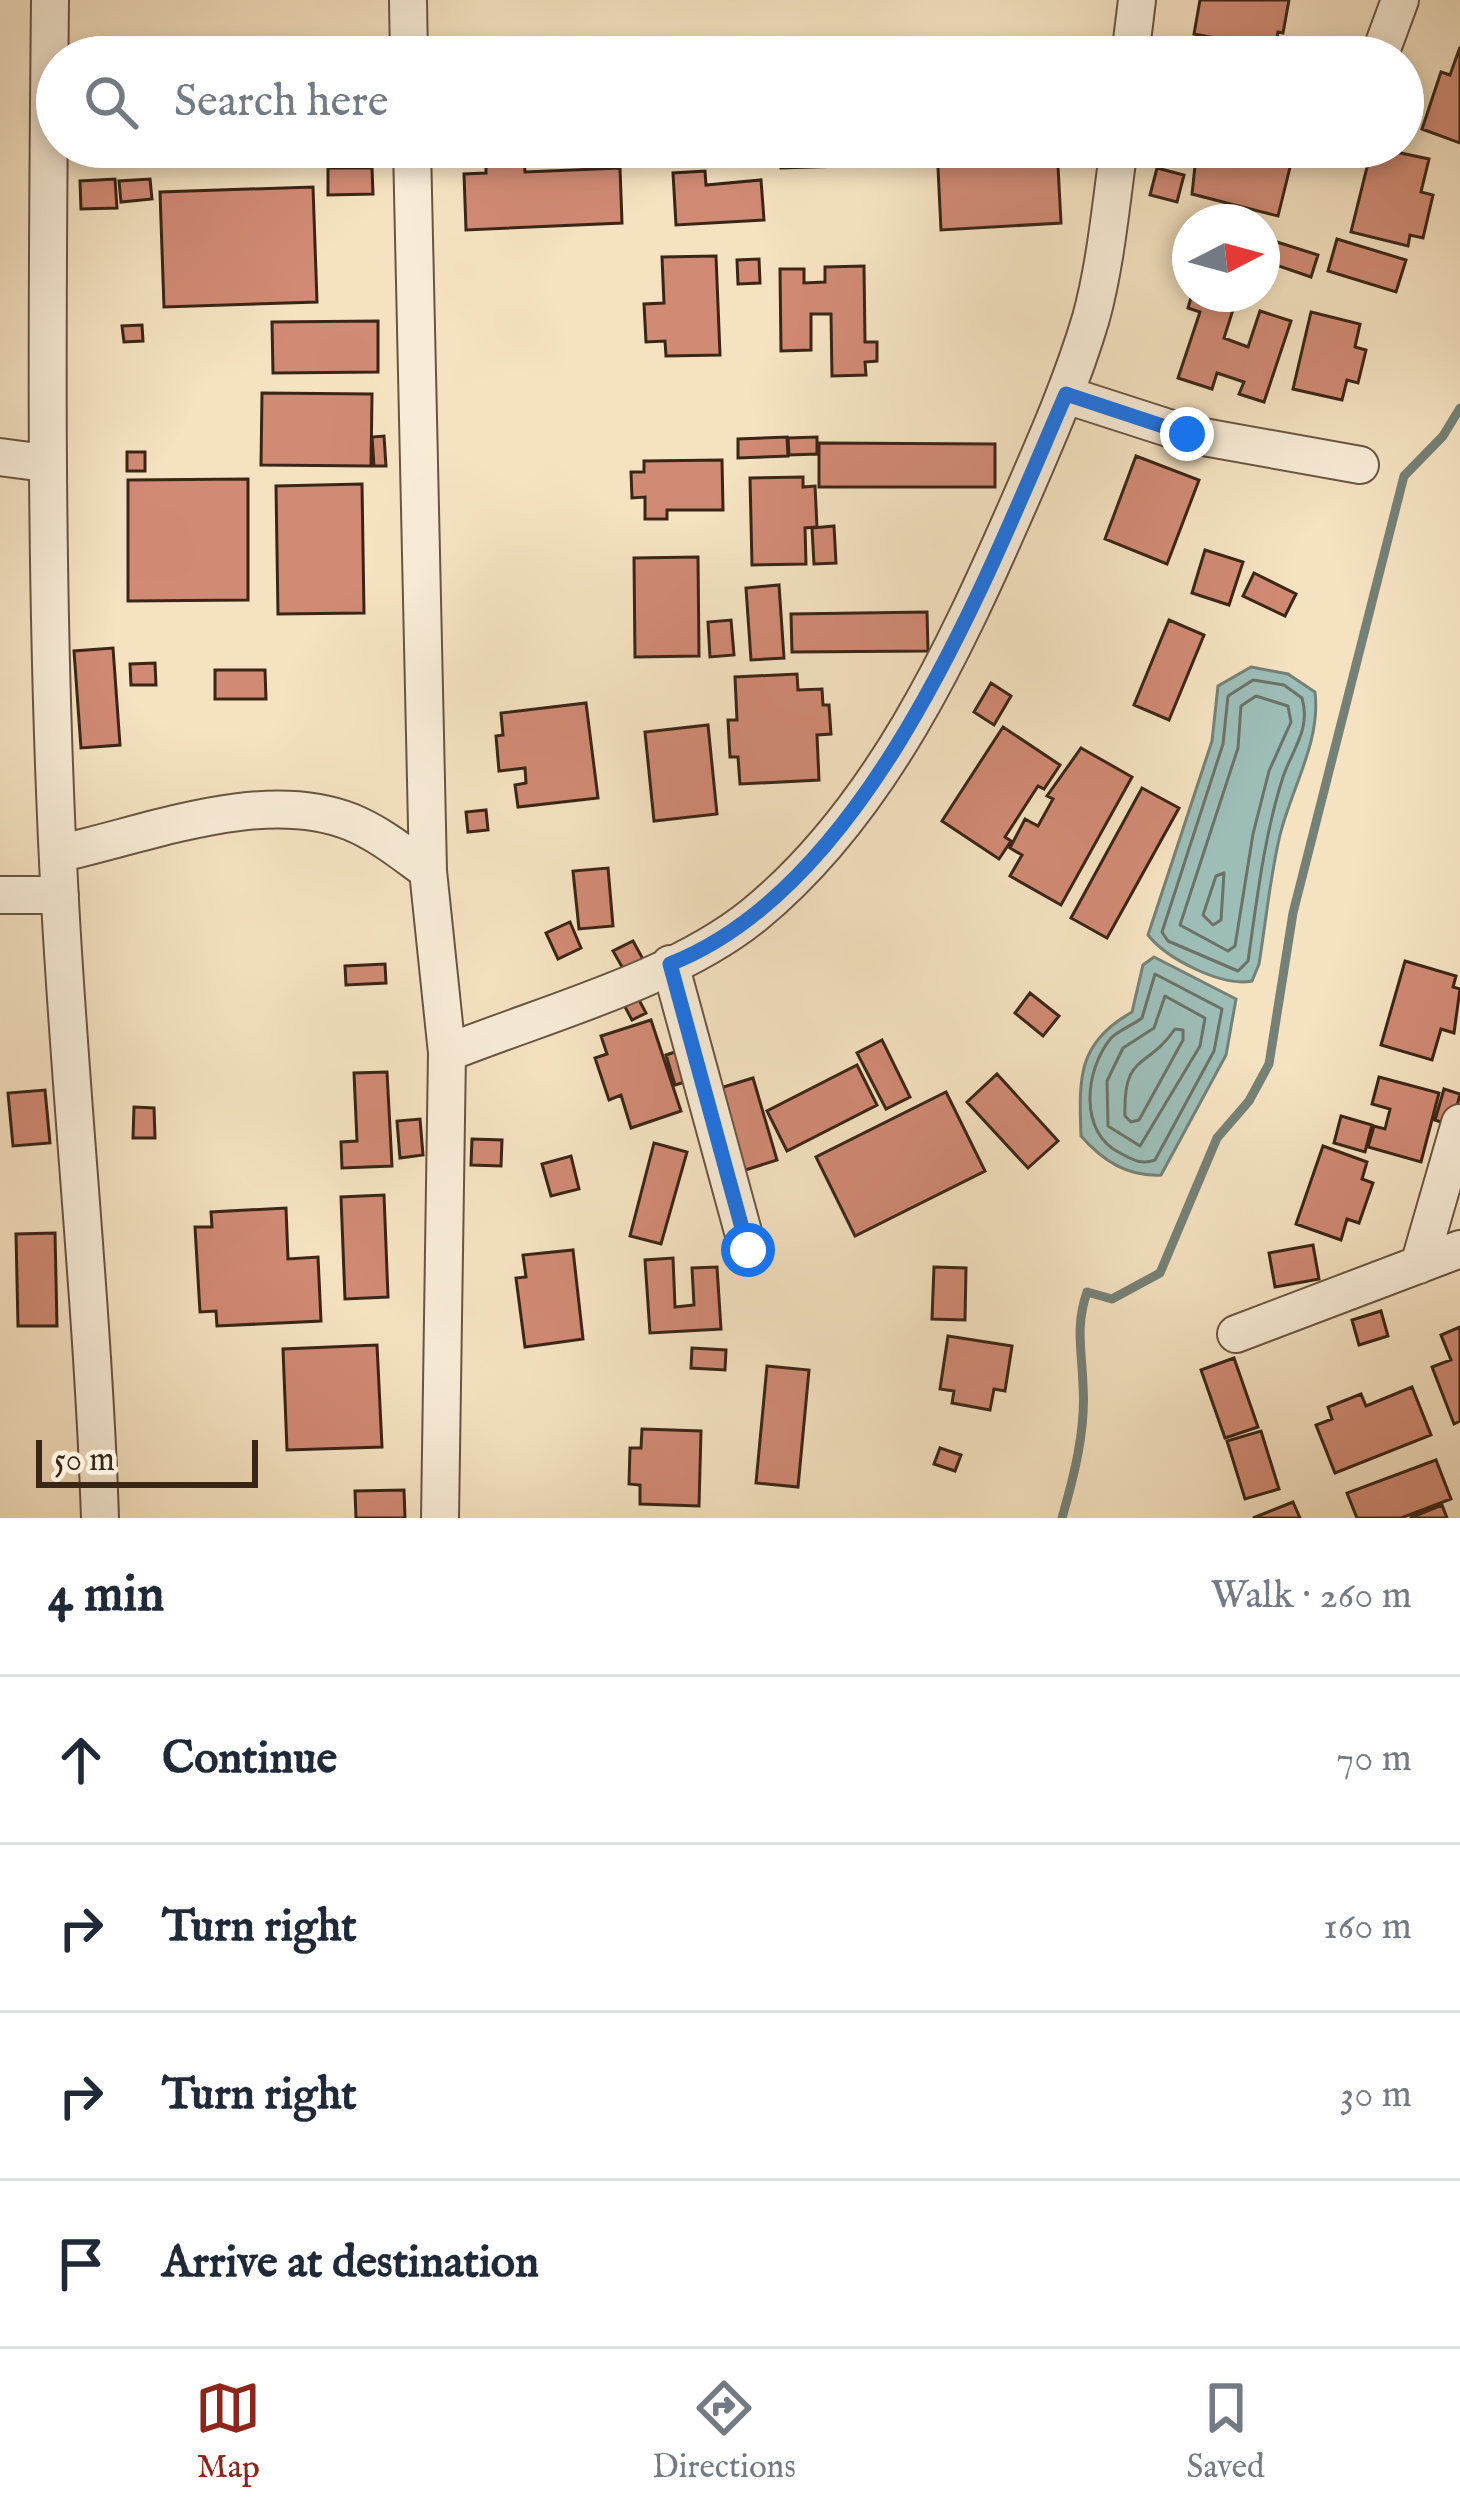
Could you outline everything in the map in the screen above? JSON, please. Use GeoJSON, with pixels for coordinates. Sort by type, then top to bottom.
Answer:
{"type":"FeatureCollection","features":[{"type":"Feature","properties":{"kind":"street"},"geometry":{"type":"LineString","coordinates":[[50,0],[50,36]]}},
{"type":"Feature","properties":{"kind":"street"},"geometry":{"type":"LineString","coordinates":[[408,0],[409,36]]}},
{"type":"Feature","properties":{"kind":"street"},"geometry":{"type":"LineString","coordinates":[[1133,36],[1137,0]]}},
{"type":"Feature","properties":{"kind":"street"},"geometry":{"type":"LineString","coordinates":[[1387,36],[1400,0]]}},
{"type":"Feature","properties":{"kind":"street"},"geometry":{"type":"LineString","coordinates":[[48,168],[45,463],[60,895],[95,1368],[100,1518]]}},
{"type":"Feature","properties":{"kind":"street"},"geometry":{"type":"LineString","coordinates":[[412,168],[428,872],[447,1053],[440,1518]]}},
{"type":"Feature","properties":{"kind":"street"},"geometry":{"type":"LineString","coordinates":[[447,1053],[670,964],[752,917],[802,870],[865,796],[972,610],[1066,394],[1092,314],[1116,168]]}},
{"type":"Feature","properties":{"kind":"street"},"geometry":{"type":"LineString","coordinates":[[1066,394],[1187,434],[1360,466]]}},
{"type":"Feature","properties":{"kind":"street"},"geometry":{"type":"LineString","coordinates":[[0,457],[45,463]]}},
{"type":"Feature","properties":{"kind":"street"},"geometry":{"type":"LineString","coordinates":[[61,853],[247,812],[293,810],[346,820],[428,872]]}},
{"type":"Feature","properties":{"kind":"street"},"geometry":{"type":"LineString","coordinates":[[0,895],[60,895]]}},
{"type":"Feature","properties":{"kind":"street"},"geometry":{"type":"LineString","coordinates":[[670,964],[748,1250]]}},
{"type":"Feature","properties":{"kind":"street"},"geometry":{"type":"LineString","coordinates":[[1419,1264],[1460,1123]]}},
{"type":"Feature","properties":{"kind":"street"},"geometry":{"type":"LineString","coordinates":[[1236,1334],[1460,1249]]}},
{"type":"Feature","properties":{"kind":"water"},"geometry":{"type":"Polygon","coordinates":[[[1251,667],[1288,674],[1315,692],[1316,710],[1310,746],[1280,835],[1259,964],[1252,981],[1240,982],[1196,969],[1148,935],[1212,741],[1218,686],[1251,667]]]}},
{"type":"Feature","properties":{"kind":"water"},"geometry":{"type":"Polygon","coordinates":[[[1154,957],[1236,999],[1226,1055],[1161,1175],[1117,1166],[1081,1136],[1085,1064],[1101,1036],[1132,1012],[1143,965],[1154,957]]]}},
{"type":"Feature","properties":{"kind":"building"},"geometry":{"type":"Polygon","coordinates":[[[1200,0],[1289,0],[1283,33],[1277,36],[1194,34],[1200,0]]]}},
{"type":"Feature","properties":{"kind":"building"},"geometry":{"type":"Polygon","coordinates":[[[1460,47],[1460,143],[1424,130],[1441,72],[1450,75],[1460,47]]]}},
{"type":"Feature","properties":{"kind":"building"},"geometry":{"type":"Polygon","coordinates":[[[1424,158],[1429,159],[1421,192],[1433,195],[1423,238],[1410,235],[1408,246],[1351,232],[1367,168],[1424,168],[1424,158]]]}},
{"type":"Feature","properties":{"kind":"building"},"geometry":{"type":"Polygon","coordinates":[[[328,168],[372,168],[373,194],[328,195],[328,168]]]}},
{"type":"Feature","properties":{"kind":"building"},"geometry":{"type":"Polygon","coordinates":[[[486,168],[525,168],[525,172],[620,168],[622,223],[466,230],[464,174],[486,173],[486,168]]]}},
{"type":"Feature","properties":{"kind":"building"},"geometry":{"type":"Polygon","coordinates":[[[938,168],[1058,168],[1061,223],[941,230],[938,168]]]}},
{"type":"Feature","properties":{"kind":"building"},"geometry":{"type":"Polygon","coordinates":[[[1157,168],[1184,175],[1177,202],[1150,195],[1157,168]]]}},
{"type":"Feature","properties":{"kind":"building"},"geometry":{"type":"Polygon","coordinates":[[[1195,168],[1290,168],[1280,208],[1280,204],[1231,204],[1192,194],[1195,168]]]}},
{"type":"Feature","properties":{"kind":"building"},"geometry":{"type":"Polygon","coordinates":[[[705,171],[706,185],[761,180],[764,220],[676,225],[673,173],[705,171]]]}},
{"type":"Feature","properties":{"kind":"building"},"geometry":{"type":"Polygon","coordinates":[[[115,179],[117,208],[81,209],[80,181],[115,179]]]}},
{"type":"Feature","properties":{"kind":"building"},"geometry":{"type":"Polygon","coordinates":[[[150,179],[152,199],[121,202],[119,181],[150,179]]]}},
{"type":"Feature","properties":{"kind":"building"},"geometry":{"type":"Polygon","coordinates":[[[313,187],[317,302],[164,307],[160,192],[313,187]]]}},
{"type":"Feature","properties":{"kind":"building"},"geometry":{"type":"Polygon","coordinates":[[[1337,239],[1406,260],[1396,292],[1328,271],[1337,239]]]}},
{"type":"Feature","properties":{"kind":"building"},"geometry":{"type":"Polygon","coordinates":[[[1280,243],[1318,255],[1311,277],[1280,266],[1280,243]]]}},
{"type":"Feature","properties":{"kind":"building"},"geometry":{"type":"Polygon","coordinates":[[[716,256],[720,355],[666,356],[665,341],[646,342],[644,304],[664,303],[662,257],[716,256]]]}},
{"type":"Feature","properties":{"kind":"building"},"geometry":{"type":"Polygon","coordinates":[[[759,259],[760,283],[738,284],[737,260],[759,259]]]}},
{"type":"Feature","properties":{"kind":"building"},"geometry":{"type":"Polygon","coordinates":[[[864,266],[865,342],[877,342],[877,361],[865,362],[866,375],[832,376],[831,314],[811,314],[811,350],[781,351],[780,269],[804,269],[804,283],[825,282],[825,267],[864,266]]]}},
{"type":"Feature","properties":{"kind":"building"},"geometry":{"type":"Polygon","coordinates":[[[1200,312],[1232,312],[1224,338],[1248,347],[1260,312],[1291,321],[1264,402],[1239,394],[1244,382],[1217,373],[1212,389],[1178,378],[1200,312]]]}},
{"type":"Feature","properties":{"kind":"building"},"geometry":{"type":"Polygon","coordinates":[[[1311,312],[1360,324],[1355,347],[1366,350],[1358,383],[1347,380],[1342,400],[1293,389],[1311,312]]]}},
{"type":"Feature","properties":{"kind":"building"},"geometry":{"type":"Polygon","coordinates":[[[378,321],[378,372],[273,373],[272,322],[378,321]]]}},
{"type":"Feature","properties":{"kind":"building"},"geometry":{"type":"Polygon","coordinates":[[[142,325],[143,341],[124,342],[122,326],[142,325]]]}},
{"type":"Feature","properties":{"kind":"building"},"geometry":{"type":"Polygon","coordinates":[[[262,393],[372,394],[371,466],[261,465],[262,393]]]}},
{"type":"Feature","properties":{"kind":"building"},"geometry":{"type":"Polygon","coordinates":[[[384,436],[386,466],[374,466],[372,437],[384,436]]]}},
{"type":"Feature","properties":{"kind":"building"},"geometry":{"type":"Polygon","coordinates":[[[787,437],[788,456],[738,458],[738,439],[787,437]]]}},
{"type":"Feature","properties":{"kind":"building"},"geometry":{"type":"Polygon","coordinates":[[[817,437],[817,454],[789,455],[788,438],[817,437]]]}},
{"type":"Feature","properties":{"kind":"building"},"geometry":{"type":"Polygon","coordinates":[[[819,443],[995,444],[995,487],[819,487],[819,443]]]}},
{"type":"Feature","properties":{"kind":"building"},"geometry":{"type":"Polygon","coordinates":[[[127,452],[145,452],[145,471],[127,471],[127,452]]]}},
{"type":"Feature","properties":{"kind":"building"},"geometry":{"type":"Polygon","coordinates":[[[1136,456],[1199,480],[1167,564],[1105,539],[1136,456]]]}},
{"type":"Feature","properties":{"kind":"building"},"geometry":{"type":"Polygon","coordinates":[[[722,460],[723,510],[667,510],[667,519],[645,519],[645,497],[632,498],[631,472],[644,472],[644,461],[722,460]]]}},
{"type":"Feature","properties":{"kind":"building"},"geometry":{"type":"Polygon","coordinates":[[[803,477],[803,487],[815,486],[817,527],[805,528],[806,564],[752,565],[750,478],[803,477]]]}},
{"type":"Feature","properties":{"kind":"building"},"geometry":{"type":"Polygon","coordinates":[[[248,479],[248,600],[128,601],[128,480],[248,479]]]}},
{"type":"Feature","properties":{"kind":"building"},"geometry":{"type":"Polygon","coordinates":[[[362,484],[364,613],[278,614],[276,486],[362,484]]]}},
{"type":"Feature","properties":{"kind":"building"},"geometry":{"type":"Polygon","coordinates":[[[834,526],[836,563],[814,564],[812,528],[834,526]]]}},
{"type":"Feature","properties":{"kind":"building"},"geometry":{"type":"Polygon","coordinates":[[[1205,550],[1243,562],[1229,605],[1192,593],[1205,550]]]}},
{"type":"Feature","properties":{"kind":"building"},"geometry":{"type":"Polygon","coordinates":[[[698,557],[699,656],[635,657],[634,558],[698,557]]]}},
{"type":"Feature","properties":{"kind":"building"},"geometry":{"type":"Polygon","coordinates":[[[1254,573],[1296,594],[1285,616],[1243,596],[1254,573]]]}},
{"type":"Feature","properties":{"kind":"building"},"geometry":{"type":"Polygon","coordinates":[[[779,585],[784,658],[751,660],[746,588],[779,585]]]}},
{"type":"Feature","properties":{"kind":"building"},"geometry":{"type":"Polygon","coordinates":[[[927,612],[928,651],[792,652],[791,614],[927,612]]]}},
{"type":"Feature","properties":{"kind":"building"},"geometry":{"type":"Polygon","coordinates":[[[731,620],[734,655],[710,657],[708,622],[731,620]]]}},
{"type":"Feature","properties":{"kind":"building"},"geometry":{"type":"Polygon","coordinates":[[[1169,620],[1204,635],[1169,720],[1134,705],[1169,620]]]}},
{"type":"Feature","properties":{"kind":"building"},"geometry":{"type":"Polygon","coordinates":[[[113,648],[120,745],[81,748],[74,651],[113,648]]]}},
{"type":"Feature","properties":{"kind":"building"},"geometry":{"type":"Polygon","coordinates":[[[155,663],[156,685],[131,685],[130,664],[155,663]]]}},
{"type":"Feature","properties":{"kind":"building"},"geometry":{"type":"Polygon","coordinates":[[[215,670],[265,670],[266,699],[215,699],[215,670]]]}},
{"type":"Feature","properties":{"kind":"building"},"geometry":{"type":"Polygon","coordinates":[[[797,674],[798,690],[822,689],[823,705],[829,705],[831,734],[817,735],[819,780],[740,784],[738,757],[730,757],[728,720],[737,720],[735,677],[797,674]]]}},
{"type":"Feature","properties":{"kind":"building"},"geometry":{"type":"Polygon","coordinates":[[[991,683],[1011,696],[994,725],[974,712],[991,683]]]}},
{"type":"Feature","properties":{"kind":"building"},"geometry":{"type":"Polygon","coordinates":[[[586,703],[598,798],[518,807],[515,785],[526,783],[525,768],[499,771],[496,736],[503,735],[501,713],[586,703]]]}},
{"type":"Feature","properties":{"kind":"building"},"geometry":{"type":"Polygon","coordinates":[[[708,725],[717,814],[654,821],[645,732],[708,725]]]}},
{"type":"Feature","properties":{"kind":"building"},"geometry":{"type":"Polygon","coordinates":[[[1003,727],[1060,765],[1044,789],[1038,786],[1005,837],[1011,841],[999,859],[942,821],[1003,727]]]}},
{"type":"Feature","properties":{"kind":"building"},"geometry":{"type":"Polygon","coordinates":[[[1081,748],[1132,777],[1061,905],[1010,876],[1022,855],[1010,848],[1025,819],[1038,826],[1053,799],[1047,796],[1081,748]]]}},
{"type":"Feature","properties":{"kind":"building"},"geometry":{"type":"Polygon","coordinates":[[[1142,788],[1179,808],[1107,938],[1071,918],[1142,788]]]}},
{"type":"Feature","properties":{"kind":"building"},"geometry":{"type":"Polygon","coordinates":[[[486,810],[488,830],[468,832],[466,812],[486,810]]]}},
{"type":"Feature","properties":{"kind":"building"},"geometry":{"type":"Polygon","coordinates":[[[608,868],[613,926],[579,929],[573,871],[608,868]]]}},
{"type":"Feature","properties":{"kind":"building"},"geometry":{"type":"Polygon","coordinates":[[[570,922],[581,948],[558,959],[546,933],[570,922]]]}},
{"type":"Feature","properties":{"kind":"building"},"geometry":{"type":"Polygon","coordinates":[[[633,941],[644,961],[625,972],[613,951],[633,941]]]}},
{"type":"Feature","properties":{"kind":"building"},"geometry":{"type":"Polygon","coordinates":[[[1405,961],[1456,976],[1453,987],[1460,989],[1454,1033],[1441,1029],[1432,1060],[1381,1045],[1405,961]]]}},
{"type":"Feature","properties":{"kind":"building"},"geometry":{"type":"Polygon","coordinates":[[[385,964],[386,983],[346,985],[345,966],[385,964]]]}},
{"type":"Feature","properties":{"kind":"building"},"geometry":{"type":"Polygon","coordinates":[[[1030,993],[1059,1016],[1043,1036],[1015,1013],[1030,993]]]}},
{"type":"Feature","properties":{"kind":"building"},"geometry":{"type":"Polygon","coordinates":[[[638,998],[646,1013],[632,1020],[624,1005],[638,998]]]}},
{"type":"Feature","properties":{"kind":"building"},"geometry":{"type":"Polygon","coordinates":[[[651,1020],[681,1111],[631,1128],[621,1095],[609,1100],[595,1058],[607,1054],[601,1036],[651,1020]]]}},
{"type":"Feature","properties":{"kind":"building"},"geometry":{"type":"Polygon","coordinates":[[[882,1040],[910,1097],[886,1109],[857,1053],[882,1040]]]}},
{"type":"Feature","properties":{"kind":"building"},"geometry":{"type":"Polygon","coordinates":[[[678,1051],[688,1081],[675,1085],[666,1055],[678,1051]]]}},
{"type":"Feature","properties":{"kind":"building"},"geometry":{"type":"Polygon","coordinates":[[[857,1065],[877,1105],[787,1151],[767,1111],[857,1065]]]}},
{"type":"Feature","properties":{"kind":"building"},"geometry":{"type":"Polygon","coordinates":[[[387,1072],[392,1166],[342,1168],[341,1142],[357,1141],[354,1073],[387,1072]]]}},
{"type":"Feature","properties":{"kind":"building"},"geometry":{"type":"Polygon","coordinates":[[[997,1074],[1058,1141],[1028,1168],[967,1102],[997,1074]]]}},
{"type":"Feature","properties":{"kind":"building"},"geometry":{"type":"Polygon","coordinates":[[[1379,1077],[1439,1093],[1421,1162],[1368,1147],[1374,1126],[1385,1129],[1390,1109],[1372,1104],[1379,1077]]]}},
{"type":"Feature","properties":{"kind":"building"},"geometry":{"type":"Polygon","coordinates":[[[753,1078],[777,1160],[742,1171],[717,1089],[753,1078]]]}},
{"type":"Feature","properties":{"kind":"building"},"geometry":{"type":"Polygon","coordinates":[[[1444,1089],[1460,1094],[1452,1126],[1435,1120],[1444,1089]]]}},
{"type":"Feature","properties":{"kind":"building"},"geometry":{"type":"Polygon","coordinates":[[[45,1090],[50,1143],[13,1146],[8,1093],[45,1090]]]}},
{"type":"Feature","properties":{"kind":"building"},"geometry":{"type":"Polygon","coordinates":[[[946,1092],[985,1171],[855,1236],[816,1157],[946,1092]]]}},
{"type":"Feature","properties":{"kind":"building"},"geometry":{"type":"Polygon","coordinates":[[[134,1107],[154,1108],[155,1138],[133,1138],[134,1107]]]}},
{"type":"Feature","properties":{"kind":"building"},"geometry":{"type":"Polygon","coordinates":[[[1341,1116],[1372,1125],[1365,1152],[1334,1143],[1341,1116]]]}},
{"type":"Feature","properties":{"kind":"building"},"geometry":{"type":"Polygon","coordinates":[[[420,1119],[423,1155],[400,1158],[397,1121],[420,1119]]]}},
{"type":"Feature","properties":{"kind":"building"},"geometry":{"type":"Polygon","coordinates":[[[472,1139],[502,1140],[501,1166],[471,1165],[472,1139]]]}},
{"type":"Feature","properties":{"kind":"building"},"geometry":{"type":"Polygon","coordinates":[[[654,1143],[687,1152],[661,1244],[630,1236],[654,1143]]]}},
{"type":"Feature","properties":{"kind":"building"},"geometry":{"type":"Polygon","coordinates":[[[1323,1146],[1367,1162],[1362,1179],[1373,1183],[1359,1223],[1347,1219],[1341,1240],[1296,1224],[1323,1146]]]}},
{"type":"Feature","properties":{"kind":"building"},"geometry":{"type":"Polygon","coordinates":[[[571,1156],[579,1189],[551,1196],[542,1164],[571,1156]]]}},
{"type":"Feature","properties":{"kind":"building"},"geometry":{"type":"Polygon","coordinates":[[[384,1195],[388,1297],[345,1299],[341,1197],[384,1195]]]}},
{"type":"Feature","properties":{"kind":"building"},"geometry":{"type":"Polygon","coordinates":[[[286,1208],[288,1259],[318,1257],[321,1321],[217,1326],[216,1311],[200,1312],[195,1227],[212,1227],[211,1212],[286,1208]]]}},
{"type":"Feature","properties":{"kind":"building"},"geometry":{"type":"Polygon","coordinates":[[[55,1233],[57,1326],[18,1326],[16,1234],[55,1233]]]}},
{"type":"Feature","properties":{"kind":"building"},"geometry":{"type":"Polygon","coordinates":[[[1313,1245],[1319,1279],[1275,1287],[1269,1253],[1313,1245]]]}},
{"type":"Feature","properties":{"kind":"building"},"geometry":{"type":"Polygon","coordinates":[[[573,1250],[583,1339],[525,1347],[516,1278],[526,1277],[523,1255],[573,1250]]]}},
{"type":"Feature","properties":{"kind":"building"},"geometry":{"type":"Polygon","coordinates":[[[673,1258],[675,1307],[694,1305],[692,1268],[717,1267],[721,1329],[650,1333],[645,1260],[673,1258]]]}},
{"type":"Feature","properties":{"kind":"building"},"geometry":{"type":"Polygon","coordinates":[[[934,1267],[966,1268],[965,1320],[932,1319],[934,1267]]]}},
{"type":"Feature","properties":{"kind":"building"},"geometry":{"type":"Polygon","coordinates":[[[1381,1311],[1388,1336],[1359,1345],[1352,1320],[1381,1311]]]}},
{"type":"Feature","properties":{"kind":"building"},"geometry":{"type":"Polygon","coordinates":[[[1460,1327],[1460,1421],[1454,1424],[1432,1367],[1451,1360],[1441,1335],[1460,1327]]]}},
{"type":"Feature","properties":{"kind":"building"},"geometry":{"type":"Polygon","coordinates":[[[948,1336],[1012,1346],[1005,1391],[994,1389],[990,1410],[952,1403],[954,1391],[940,1389],[948,1336]]]}},
{"type":"Feature","properties":{"kind":"building"},"geometry":{"type":"Polygon","coordinates":[[[377,1345],[382,1447],[287,1450],[283,1349],[377,1345]]]}},
{"type":"Feature","properties":{"kind":"building"},"geometry":{"type":"Polygon","coordinates":[[[692,1348],[726,1350],[725,1370],[691,1368],[692,1348]]]}},
{"type":"Feature","properties":{"kind":"building"},"geometry":{"type":"Polygon","coordinates":[[[1234,1358],[1258,1427],[1225,1438],[1201,1370],[1234,1358]]]}},
{"type":"Feature","properties":{"kind":"building"},"geometry":{"type":"Polygon","coordinates":[[[767,1366],[809,1370],[798,1487],[756,1483],[767,1366]]]}},
{"type":"Feature","properties":{"kind":"building"},"geometry":{"type":"Polygon","coordinates":[[[1412,1387],[1431,1435],[1335,1473],[1316,1425],[1332,1419],[1328,1407],[1361,1394],[1366,1406],[1412,1387]]]}},
{"type":"Feature","properties":{"kind":"building"},"geometry":{"type":"Polygon","coordinates":[[[642,1429],[701,1431],[699,1506],[640,1504],[640,1485],[629,1484],[630,1448],[641,1448],[642,1429]]]}},
{"type":"Feature","properties":{"kind":"building"},"geometry":{"type":"Polygon","coordinates":[[[1261,1431],[1279,1489],[1245,1499],[1227,1441],[1261,1431]]]}},
{"type":"Feature","properties":{"kind":"building"},"geometry":{"type":"Polygon","coordinates":[[[940,1448],[961,1455],[955,1471],[934,1464],[940,1448]]]}},
{"type":"Feature","properties":{"kind":"building"},"geometry":{"type":"Polygon","coordinates":[[[1436,1460],[1451,1499],[1401,1518],[1357,1518],[1347,1493],[1436,1460]]]}},
{"type":"Feature","properties":{"kind":"building"},"geometry":{"type":"Polygon","coordinates":[[[404,1490],[405,1518],[356,1518],[355,1491],[404,1490]]]}},
{"type":"Feature","properties":{"kind":"building"},"geometry":{"type":"Polygon","coordinates":[[[1293,1502],[1300,1518],[1253,1518],[1293,1502]]]}},
{"type":"Feature","properties":{"kind":"building"},"geometry":{"type":"Polygon","coordinates":[[[1442,1505],[1447,1518],[1410,1518],[1442,1505]]]}},
{"type":"Feature","properties":{"kind":"waterway"},"geometry":{"type":"LineString","coordinates":[[1062,1518],[1081,1436],[1080,1328],[1087,1292],[1112,1299],[1160,1273],[1217,1138],[1249,1101],[1269,1064],[1293,913],[1404,476],[1443,436],[1460,408]]}},
{"type":"Feature","properties":{"kind":"route"},"geometry":{"type":"LineString","coordinates":[[748,1250],[670,964],[752,917],[802,870],[865,796],[972,610],[1066,394],[1187,434]]}}]}
